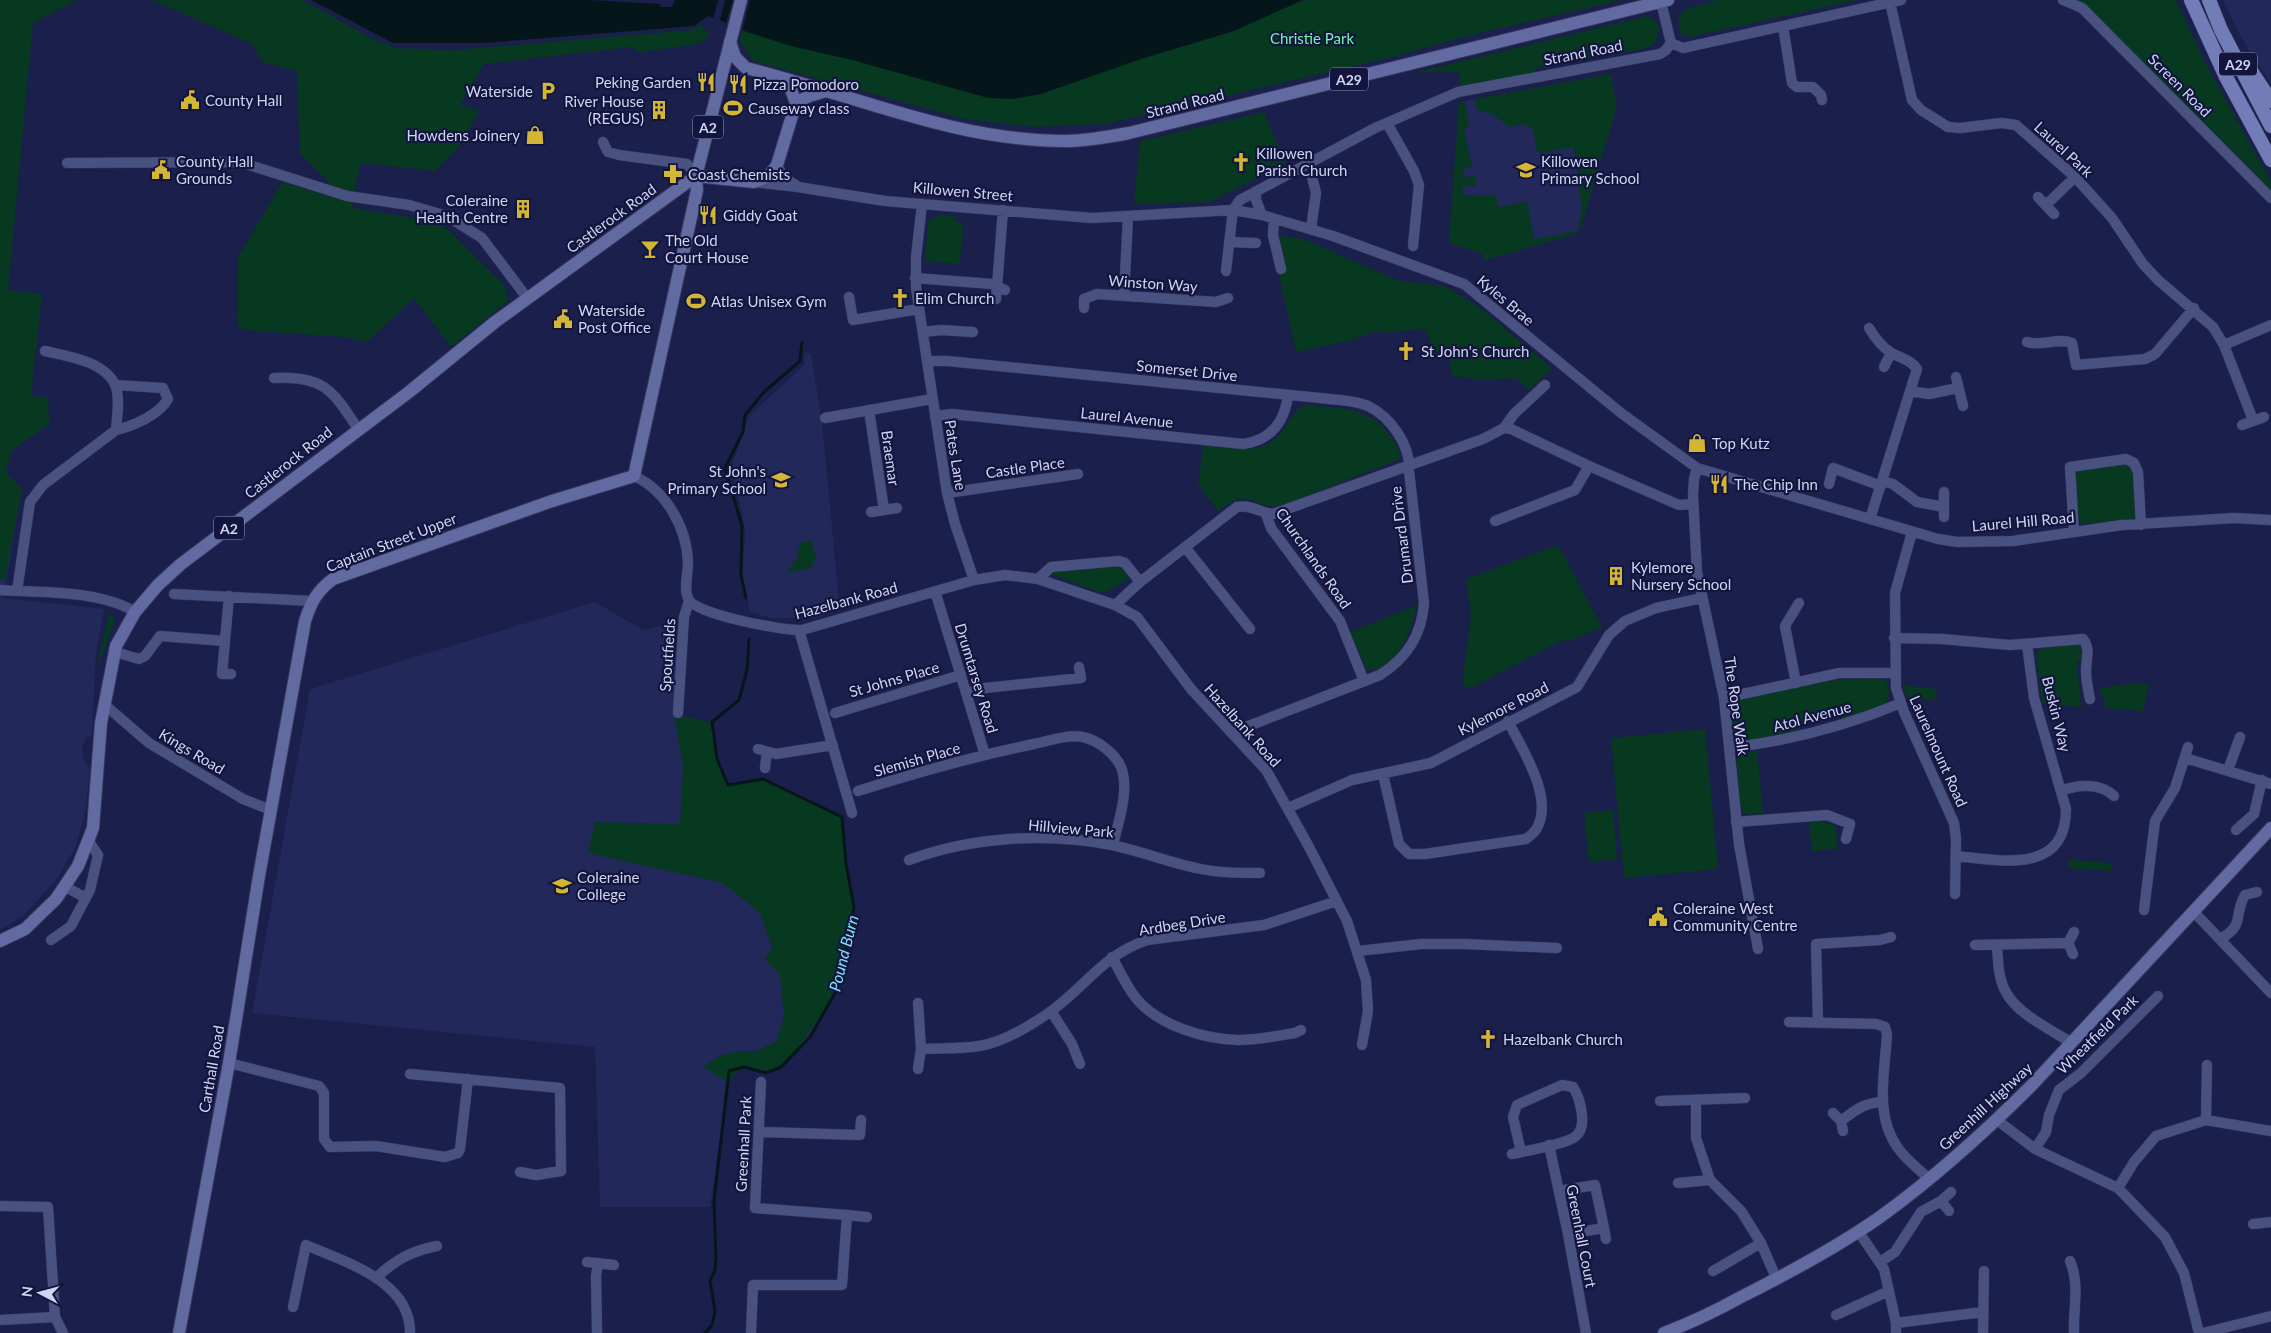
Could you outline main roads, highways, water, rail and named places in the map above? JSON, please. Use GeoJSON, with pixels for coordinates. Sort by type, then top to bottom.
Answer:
{"type":"FeatureCollection","features":[{"type":"Feature","properties":{"kind":"highway","name":"A29"},"geometry":{"type":"LineString","coordinates":[[2191,0],[2226,77],[2271,160]]}},
{"type":"Feature","properties":{"kind":"highway","name":"A29"},"geometry":{"type":"LineString","coordinates":[[2209,0],[2221,30],[2271,126]]}},
{"type":"Feature","properties":{"kind":"highway"},"geometry":{"type":"LineString","coordinates":[[2221,30],[2238,50],[2271,101]]}},
{"type":"Feature","properties":{"kind":"main road"},"geometry":{"type":"LineString","coordinates":[[741,0],[730,42],[731,56],[746,68]]}},
{"type":"Feature","properties":{"kind":"main road","name":"Strand Road"},"geometry":{"type":"LineString","coordinates":[[746,68],[787,78],[960,129],[1024,139],[1093,139],[1129,134],[1665,1]]}},
{"type":"Feature","properties":{"kind":"main road","name":"A2"},"geometry":{"type":"LineString","coordinates":[[696,176],[720,77],[731,56]]}},
{"type":"Feature","properties":{"kind":"main road"},"geometry":{"type":"LineString","coordinates":[[720,77],[732,70],[746,68]]}},
{"type":"Feature","properties":{"kind":"main road"},"geometry":{"type":"LineString","coordinates":[[787,78],[796,103],[809,96],[827,91]]}},
{"type":"Feature","properties":{"kind":"main road","name":"Killowen Street"},"geometry":{"type":"LineString","coordinates":[[696,176],[754,182],[768,176],[777,165],[796,103]]}},
{"type":"Feature","properties":{"kind":"main road","name":"Castlerock Road"},"geometry":{"type":"LineString","coordinates":[[0,940],[25,928],[56,899],[78,866],[93,828],[101,723],[116,652],[134,612],[158,585],[181,564],[528,299],[696,176]]}},
{"type":"Feature","properties":{"kind":"main road","name":"Captain Street Upper"},"geometry":{"type":"LineString","coordinates":[[271,810],[305,621],[311,601],[319,589],[332,579],[552,501],[625,477],[634,476],[695,199],[696,176]]}},
{"type":"Feature","properties":{"kind":"main road","name":"Carthall Road"},"geometry":{"type":"LineString","coordinates":[[179,1333],[229,1063],[271,810]]}},
{"type":"Feature","properties":{"kind":"main road","name":"Greenhill Highway"},"geometry":{"type":"LineString","coordinates":[[1664,1333],[1701,1319],[1777,1280],[1858,1231],[1929,1179],[1997,1120],[2072,1043],[2271,828]]}},
{"type":"Feature","properties":{"kind":"waterway","name":"Pound Burn"},"geometry":{"type":"LineString","coordinates":[[746,598],[741,575],[742,526],[725,468],[743,432],[745,415],[764,392],[800,361],[802,342]]}},
{"type":"Feature","properties":{"kind":"waterway","name":"Pound Burn"},"geometry":{"type":"LineString","coordinates":[[705,1333],[712,1325],[715,1311],[710,1281],[715,1270],[716,1257],[714,1201],[729,1071],[744,1067],[766,1073],[781,1067],[810,1037],[835,993],[845,957],[854,907],[846,864],[842,817],[763,779],[728,785],[717,759],[712,722],[739,700],[747,670],[749,639]]}},
{"type":"Feature","properties":{"kind":"place","name":"Peking Garden"},"geometry":{"type":"Point","coordinates":[706,82]}},
{"type":"Feature","properties":{"kind":"place","name":"Pizza Pomodoro"},"geometry":{"type":"Point","coordinates":[738,84]}},
{"type":"Feature","properties":{"kind":"place","name":"Waterside"},"geometry":{"type":"Point","coordinates":[548,91]}},
{"type":"Feature","properties":{"kind":"place","name":"County Hall"},"geometry":{"type":"Point","coordinates":[190,100]}},
{"type":"Feature","properties":{"kind":"place","name":"Causeway class"},"geometry":{"type":"Point","coordinates":[733,108]}},
{"type":"Feature","properties":{"kind":"place","name":"River House (REGUS)"},"geometry":{"type":"Point","coordinates":[659,110]}},
{"type":"Feature","properties":{"kind":"place","name":"Howdens Joinery"},"geometry":{"type":"Point","coordinates":[535,135]}},
{"type":"Feature","properties":{"kind":"place","name":"Killowen Parish Church"},"geometry":{"type":"Point","coordinates":[1241,162]}},
{"type":"Feature","properties":{"kind":"place","name":"County Hall Grounds"},"geometry":{"type":"Point","coordinates":[161,170]}},
{"type":"Feature","properties":{"kind":"place","name":"Killowen Primary School"},"geometry":{"type":"Point","coordinates":[1526,170]}},
{"type":"Feature","properties":{"kind":"place","name":"Coast Chemists"},"geometry":{"type":"Point","coordinates":[673,174]}},
{"type":"Feature","properties":{"kind":"place","name":"Coleraine Health Centre"},"geometry":{"type":"Point","coordinates":[523,209]}},
{"type":"Feature","properties":{"kind":"place","name":"Giddy Goat"},"geometry":{"type":"Point","coordinates":[708,215]}},
{"type":"Feature","properties":{"kind":"place","name":"The Old Court House"},"geometry":{"type":"Point","coordinates":[650,249]}},
{"type":"Feature","properties":{"kind":"place","name":"Elim Church"},"geometry":{"type":"Point","coordinates":[900,298]}},
{"type":"Feature","properties":{"kind":"place","name":"Atlas Unisex Gym"},"geometry":{"type":"Point","coordinates":[696,301]}},
{"type":"Feature","properties":{"kind":"place","name":"Waterside Post Office"},"geometry":{"type":"Point","coordinates":[563,319]}},
{"type":"Feature","properties":{"kind":"place","name":"St John's Church"},"geometry":{"type":"Point","coordinates":[1406,351]}},
{"type":"Feature","properties":{"kind":"place","name":"Top Kutz"},"geometry":{"type":"Point","coordinates":[1697,443]}},
{"type":"Feature","properties":{"kind":"place","name":"St John's Primary School"},"geometry":{"type":"Point","coordinates":[781,480]}},
{"type":"Feature","properties":{"kind":"place","name":"The Chip Inn"},"geometry":{"type":"Point","coordinates":[1719,484]}},
{"type":"Feature","properties":{"kind":"place","name":"Kylemore Nursery School"},"geometry":{"type":"Point","coordinates":[1616,576]}},
{"type":"Feature","properties":{"kind":"place","name":"Coleraine College"},"geometry":{"type":"Point","coordinates":[562,886]}},
{"type":"Feature","properties":{"kind":"place","name":"Coleraine West Community Centre"},"geometry":{"type":"Point","coordinates":[1658,917]}},
{"type":"Feature","properties":{"kind":"place","name":"Hazelbank Church"},"geometry":{"type":"Point","coordinates":[1488,1039]}},
{"type":"Feature","properties":{"kind":"park label","name":"Christie Park"},"geometry":{"type":"Point","coordinates":[1312,38]}}]}
